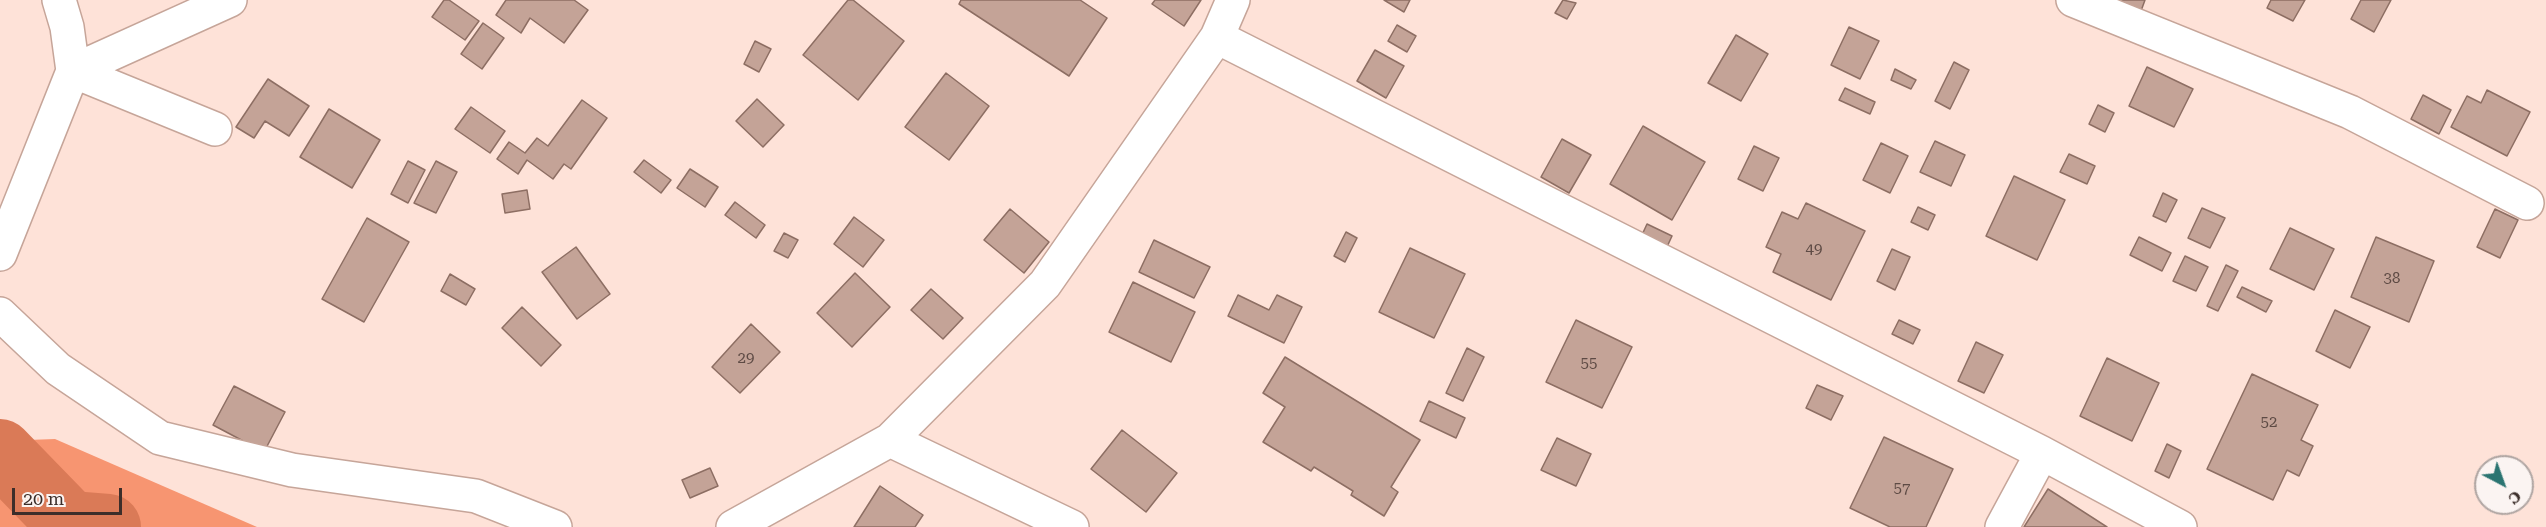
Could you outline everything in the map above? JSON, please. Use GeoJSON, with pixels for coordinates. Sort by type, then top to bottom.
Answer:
{"type":"FeatureCollection","features":[{"type":"Feature","properties":{"kind":"street"},"geometry":{"type":"LineString","coordinates":[[0,254],[73,70],[67,27],[59,0]]}},
{"type":"Feature","properties":{"kind":"street"},"geometry":{"type":"LineString","coordinates":[[73,70],[230,0]]}},
{"type":"Feature","properties":{"kind":"street"},"geometry":{"type":"LineString","coordinates":[[733,527],[890,440],[1045,284],[1217,37],[1233,0]]}},
{"type":"Feature","properties":{"kind":"street"},"geometry":{"type":"LineString","coordinates":[[2073,0],[2350,112],[2527,203]]}},
{"type":"Feature","properties":{"kind":"street"},"geometry":{"type":"LineString","coordinates":[[1217,37],[2042,453],[2180,527]]}},
{"type":"Feature","properties":{"kind":"street"},"geometry":{"type":"LineString","coordinates":[[73,70],[215,129]]}},
{"type":"Feature","properties":{"kind":"street"},"geometry":{"type":"LineString","coordinates":[[0,314],[58,369],[160,438],[292,470],[476,496],[555,527]]}},
{"type":"Feature","properties":{"kind":"street"},"geometry":{"type":"LineString","coordinates":[[890,440],[1072,527]]}},
{"type":"Feature","properties":{"kind":"street"},"geometry":{"type":"LineString","coordinates":[[2002,527],[2042,453]]}},
{"type":"Feature","properties":{"kind":"shaded area"},"geometry":{"type":"Polygon","coordinates":[[[55,439],[257,527],[0,527],[0,441],[55,439]]]}},
{"type":"Feature","properties":{"kind":"building"},"geometry":{"type":"Polygon","coordinates":[[[444,0],[449,0],[479,21],[465,40],[432,17],[444,0]]]}},
{"type":"Feature","properties":{"kind":"building"},"geometry":{"type":"Polygon","coordinates":[[[506,0],[574,0],[588,10],[564,43],[530,18],[521,33],[496,15],[506,0]]]}},
{"type":"Feature","properties":{"kind":"building"},"geometry":{"type":"Polygon","coordinates":[[[848,0],[853,0],[904,41],[858,100],[803,55],[848,0]]]}},
{"type":"Feature","properties":{"kind":"building"},"geometry":{"type":"Polygon","coordinates":[[[961,0],[1080,0],[1107,18],[1069,76],[959,4],[961,0]]]}},
{"type":"Feature","properties":{"kind":"building"},"geometry":{"type":"Polygon","coordinates":[[[1155,0],[1201,0],[1184,26],[1152,4],[1155,0]]]}},
{"type":"Feature","properties":{"kind":"building"},"geometry":{"type":"Polygon","coordinates":[[[1384,0],[1410,0],[1404,12],[1384,0]]]}},
{"type":"Feature","properties":{"kind":"building"},"geometry":{"type":"Polygon","coordinates":[[[1563,0],[1576,3],[1567,19],[1555,13],[1563,0]]]}},
{"type":"Feature","properties":{"kind":"building"},"geometry":{"type":"Polygon","coordinates":[[[2122,0],[2145,0],[2141,11],[2121,5],[2122,0]]]}},
{"type":"Feature","properties":{"kind":"building"},"geometry":{"type":"Polygon","coordinates":[[[2271,0],[2305,0],[2293,21],[2267,8],[2271,0]]]}},
{"type":"Feature","properties":{"kind":"building"},"geometry":{"type":"Polygon","coordinates":[[[2361,0],[2391,0],[2374,32],[2351,19],[2361,0]]]}},
{"type":"Feature","properties":{"kind":"building"},"geometry":{"type":"Polygon","coordinates":[[[483,23],[504,38],[482,69],[461,54],[483,23]]]}},
{"type":"Feature","properties":{"kind":"building"},"geometry":{"type":"Polygon","coordinates":[[[1397,25],[1416,36],[1407,52],[1388,41],[1397,25]]]}},
{"type":"Feature","properties":{"kind":"building"},"geometry":{"type":"Polygon","coordinates":[[[1849,27],[1879,41],[1860,79],[1831,65],[1849,27]]]}},
{"type":"Feature","properties":{"kind":"building"},"geometry":{"type":"Polygon","coordinates":[[[1736,35],[1768,54],[1741,101],[1708,83],[1736,35]]]}},
{"type":"Feature","properties":{"kind":"building"},"geometry":{"type":"Polygon","coordinates":[[[755,41],[771,49],[759,72],[744,64],[755,41]]]}},
{"type":"Feature","properties":{"kind":"building"},"geometry":{"type":"Polygon","coordinates":[[[1375,50],[1404,66],[1386,98],[1357,81],[1375,50]]]}},
{"type":"Feature","properties":{"kind":"building"},"geometry":{"type":"Polygon","coordinates":[[[1954,62],[1969,70],[1950,109],[1935,101],[1954,62]]]}},
{"type":"Feature","properties":{"kind":"building"},"geometry":{"type":"Polygon","coordinates":[[[2147,67],[2193,89],[2174,127],[2129,106],[2147,67]]]}},
{"type":"Feature","properties":{"kind":"building"},"geometry":{"type":"Polygon","coordinates":[[[1895,69],[1916,80],[1911,89],[1891,80],[1895,69]]]}},
{"type":"Feature","properties":{"kind":"building"},"geometry":{"type":"Polygon","coordinates":[[[946,73],[989,106],[949,160],[905,127],[946,73]]]}},
{"type":"Feature","properties":{"kind":"building"},"geometry":{"type":"Polygon","coordinates":[[[268,79],[309,106],[289,136],[265,121],[254,138],[236,127],[268,79]]]}},
{"type":"Feature","properties":{"kind":"building"},"geometry":{"type":"Polygon","coordinates":[[[1845,88],[1875,102],[1870,114],[1839,100],[1845,88]]]}},
{"type":"Feature","properties":{"kind":"building"},"geometry":{"type":"Polygon","coordinates":[[[2487,90],[2530,112],[2507,156],[2451,127],[2467,96],[2481,103],[2487,90]]]}},
{"type":"Feature","properties":{"kind":"building"},"geometry":{"type":"Polygon","coordinates":[[[2423,95],[2451,110],[2439,134],[2411,119],[2423,95]]]}},
{"type":"Feature","properties":{"kind":"building"},"geometry":{"type":"Polygon","coordinates":[[[757,99],[784,125],[763,147],[736,121],[757,99]]]}},
{"type":"Feature","properties":{"kind":"building"},"geometry":{"type":"Polygon","coordinates":[[[582,100],[607,118],[571,169],[564,164],[553,179],[527,160],[518,174],[497,159],[509,142],[525,153],[537,138],[548,146],[582,100]]]}},
{"type":"Feature","properties":{"kind":"building"},"geometry":{"type":"Polygon","coordinates":[[[2098,105],[2114,113],[2105,132],[2089,124],[2098,105]]]}},
{"type":"Feature","properties":{"kind":"building"},"geometry":{"type":"Polygon","coordinates":[[[471,107],[505,131],[490,153],[455,129],[471,107]]]}},
{"type":"Feature","properties":{"kind":"building"},"geometry":{"type":"Polygon","coordinates":[[[329,109],[380,140],[352,188],[300,157],[329,109]]]}},
{"type":"Feature","properties":{"kind":"building"},"geometry":{"type":"Polygon","coordinates":[[[1643,126],[1705,162],[1672,220],[1610,184],[1643,126]]]}},
{"type":"Feature","properties":{"kind":"building"},"geometry":{"type":"Polygon","coordinates":[[[1562,139],[1591,155],[1569,193],[1541,177],[1562,139]]]}},
{"type":"Feature","properties":{"kind":"building"},"geometry":{"type":"Polygon","coordinates":[[[1935,141],[1965,155],[1951,186],[1920,172],[1935,141]]]}},
{"type":"Feature","properties":{"kind":"building"},"geometry":{"type":"Polygon","coordinates":[[[1881,143],[1908,156],[1890,193],[1863,180],[1881,143]]]}},
{"type":"Feature","properties":{"kind":"building"},"geometry":{"type":"Polygon","coordinates":[[[1754,146],[1779,158],[1763,191],[1738,179],[1754,146]]]}},
{"type":"Feature","properties":{"kind":"building"},"geometry":{"type":"Polygon","coordinates":[[[2069,154],[2095,166],[2087,184],[2060,172],[2069,154]]]}},
{"type":"Feature","properties":{"kind":"building"},"geometry":{"type":"Polygon","coordinates":[[[644,160],[671,180],[661,193],[634,172],[644,160]]]}},
{"type":"Feature","properties":{"kind":"building"},"geometry":{"type":"Polygon","coordinates":[[[408,161],[425,170],[408,203],[391,194],[408,161]]]}},
{"type":"Feature","properties":{"kind":"building"},"geometry":{"type":"Polygon","coordinates":[[[436,161],[457,172],[436,213],[414,203],[436,161]]]}},
{"type":"Feature","properties":{"kind":"building"},"geometry":{"type":"Polygon","coordinates":[[[690,169],[718,187],[705,207],[677,188],[690,169]]]}},
{"type":"Feature","properties":{"kind":"building"},"geometry":{"type":"Polygon","coordinates":[[[2014,176],[2065,200],[2037,260],[1986,236],[2014,176]]]}},
{"type":"Feature","properties":{"kind":"building"},"geometry":{"type":"Polygon","coordinates":[[[527,190],[530,209],[505,213],[502,194],[527,190]]]}},
{"type":"Feature","properties":{"kind":"building"},"geometry":{"type":"Polygon","coordinates":[[[2163,193],[2177,200],[2166,222],[2153,216],[2163,193]]]}},
{"type":"Feature","properties":{"kind":"building"},"geometry":{"type":"Polygon","coordinates":[[[735,202],[765,225],[756,238],[725,215],[735,202]]]}},
{"type":"Feature","properties":{"kind":"building"},"geometry":{"type":"Polygon","coordinates":[[[1806,203],[1865,231],[1831,300],[1773,272],[1781,254],[1766,247],[1782,212],[1798,219],[1806,203]]]}},
{"type":"Feature","properties":{"kind":"building"},"geometry":{"type":"Polygon","coordinates":[[[1918,207],[1935,215],[1928,230],[1911,222],[1918,207]]]}},
{"type":"Feature","properties":{"kind":"building"},"geometry":{"type":"Polygon","coordinates":[[[2202,208],[2225,218],[2210,248],[2188,238],[2202,208]]]}},
{"type":"Feature","properties":{"kind":"building"},"geometry":{"type":"Polygon","coordinates":[[[1010,209],[1049,242],[1024,273],[984,240],[1010,209]]]}},
{"type":"Feature","properties":{"kind":"building"},"geometry":{"type":"Polygon","coordinates":[[[2495,209],[2518,220],[2500,258],[2477,247],[2495,209]]]}},
{"type":"Feature","properties":{"kind":"building"},"geometry":{"type":"Polygon","coordinates":[[[854,217],[884,240],[863,267],[834,244],[854,217]]]}},
{"type":"Feature","properties":{"kind":"building"},"geometry":{"type":"Polygon","coordinates":[[[367,218],[409,242],[364,322],[322,299],[367,218]]]}},
{"type":"Feature","properties":{"kind":"building"},"geometry":{"type":"Polygon","coordinates":[[[1647,224],[1672,236],[1666,249],[1641,237],[1647,224]]]}},
{"type":"Feature","properties":{"kind":"building"},"geometry":{"type":"Polygon","coordinates":[[[2290,228],[2334,249],[2314,290],[2270,269],[2290,228]]]}},
{"type":"Feature","properties":{"kind":"building"},"geometry":{"type":"Polygon","coordinates":[[[1346,232],[1357,238],[1345,262],[1334,256],[1346,232]]]}},
{"type":"Feature","properties":{"kind":"building"},"geometry":{"type":"Polygon","coordinates":[[[784,233],[798,240],[788,258],[774,251],[784,233]]]}},
{"type":"Feature","properties":{"kind":"building"},"geometry":{"type":"Polygon","coordinates":[[[2139,237],[2171,253],[2162,271],[2130,255],[2139,237]]]}},
{"type":"Feature","properties":{"kind":"building"},"geometry":{"type":"Polygon","coordinates":[[[2376,237],[2434,261],[2409,322],[2351,297],[2376,237]]]}},
{"type":"Feature","properties":{"kind":"building"},"geometry":{"type":"Polygon","coordinates":[[[1154,240],[1210,267],[1194,298],[1139,272],[1154,240]]]}},
{"type":"Feature","properties":{"kind":"building"},"geometry":{"type":"Polygon","coordinates":[[[576,247],[610,294],[577,319],[542,272],[576,247]]]}},
{"type":"Feature","properties":{"kind":"building"},"geometry":{"type":"Polygon","coordinates":[[[1410,248],[1465,274],[1434,338],[1379,312],[1410,248]]]}},
{"type":"Feature","properties":{"kind":"building"},"geometry":{"type":"Polygon","coordinates":[[[1892,249],[1910,257],[1895,290],[1877,281],[1892,249]]]}},
{"type":"Feature","properties":{"kind":"building"},"geometry":{"type":"Polygon","coordinates":[[[2185,256],[2208,267],[2196,291],[2173,281],[2185,256]]]}},
{"type":"Feature","properties":{"kind":"building"},"geometry":{"type":"Polygon","coordinates":[[[2226,265],[2238,271],[2218,311],[2207,306],[2226,265]]]}},
{"type":"Feature","properties":{"kind":"building"},"geometry":{"type":"Polygon","coordinates":[[[855,273],[890,307],[852,347],[817,313],[855,273]]]}},
{"type":"Feature","properties":{"kind":"building"},"geometry":{"type":"Polygon","coordinates":[[[450,274],[475,289],[466,305],[441,291],[450,274]]]}},
{"type":"Feature","properties":{"kind":"building"},"geometry":{"type":"Polygon","coordinates":[[[1133,282],[1195,312],[1171,362],[1109,332],[1133,282]]]}},
{"type":"Feature","properties":{"kind":"building"},"geometry":{"type":"Polygon","coordinates":[[[2242,287],[2272,301],[2266,312],[2237,297],[2242,287]]]}},
{"type":"Feature","properties":{"kind":"building"},"geometry":{"type":"Polygon","coordinates":[[[931,289],[963,318],[943,339],[911,310],[931,289]]]}},
{"type":"Feature","properties":{"kind":"building"},"geometry":{"type":"Polygon","coordinates":[[[1238,295],[1269,310],[1277,295],[1302,307],[1284,343],[1228,316],[1238,295]]]}},
{"type":"Feature","properties":{"kind":"building"},"geometry":{"type":"Polygon","coordinates":[[[522,307],[561,345],[541,366],[502,328],[522,307]]]}},
{"type":"Feature","properties":{"kind":"building"},"geometry":{"type":"Polygon","coordinates":[[[2335,310],[2370,327],[2350,368],[2316,351],[2335,310]]]}},
{"type":"Feature","properties":{"kind":"building"},"geometry":{"type":"Polygon","coordinates":[[[1576,320],[1632,347],[1602,408],[1546,382],[1576,320]]]}},
{"type":"Feature","properties":{"kind":"building"},"geometry":{"type":"Polygon","coordinates":[[[1899,320],[1920,330],[1913,344],[1892,334],[1899,320]]]}},
{"type":"Feature","properties":{"kind":"building"},"geometry":{"type":"Polygon","coordinates":[[[751,324],[780,352],[740,393],[712,367],[751,324]]]}},
{"type":"Feature","properties":{"kind":"building"},"geometry":{"type":"Polygon","coordinates":[[[1976,342],[2003,355],[1984,393],[1958,381],[1976,342]]]}},
{"type":"Feature","properties":{"kind":"building"},"geometry":{"type":"Polygon","coordinates":[[[1467,348],[1484,357],[1463,401],[1446,393],[1467,348]]]}},
{"type":"Feature","properties":{"kind":"building"},"geometry":{"type":"Polygon","coordinates":[[[1285,357],[1420,440],[1391,487],[1398,492],[1384,516],[1351,495],[1353,491],[1314,467],[1311,471],[1263,442],[1285,407],[1263,393],[1285,357]]]}},
{"type":"Feature","properties":{"kind":"building"},"geometry":{"type":"Polygon","coordinates":[[[2107,358],[2159,383],[2132,441],[2080,416],[2107,358]]]}},
{"type":"Feature","properties":{"kind":"building"},"geometry":{"type":"Polygon","coordinates":[[[2252,374],[2318,405],[2301,440],[2313,446],[2299,476],[2287,470],[2273,500],[2207,469],[2252,374]]]}},
{"type":"Feature","properties":{"kind":"building"},"geometry":{"type":"Polygon","coordinates":[[[1817,385],[1843,396],[1831,420],[1806,408],[1817,385]]]}},
{"type":"Feature","properties":{"kind":"building"},"geometry":{"type":"Polygon","coordinates":[[[234,386],[285,412],[264,452],[213,425],[234,386]]]}},
{"type":"Feature","properties":{"kind":"building"},"geometry":{"type":"Polygon","coordinates":[[[1429,401],[1465,418],[1456,438],[1420,421],[1429,401]]]}},
{"type":"Feature","properties":{"kind":"building"},"geometry":{"type":"Polygon","coordinates":[[[1122,430],[1177,473],[1146,512],[1091,469],[1122,430]]]}},
{"type":"Feature","properties":{"kind":"building"},"geometry":{"type":"Polygon","coordinates":[[[1884,437],[1953,469],[1926,527],[1890,527],[1850,508],[1884,437]]]}},
{"type":"Feature","properties":{"kind":"building"},"geometry":{"type":"Polygon","coordinates":[[[1557,438],[1591,454],[1576,486],[1541,470],[1557,438]]]}},
{"type":"Feature","properties":{"kind":"building"},"geometry":{"type":"Polygon","coordinates":[[[2167,444],[2181,451],[2169,478],[2155,471],[2167,444]]]}},
{"type":"Feature","properties":{"kind":"building"},"geometry":{"type":"Polygon","coordinates":[[[710,468],[718,486],[690,498],[682,480],[710,468]]]}},
{"type":"Feature","properties":{"kind":"building"},"geometry":{"type":"Polygon","coordinates":[[[880,486],[923,515],[915,527],[854,527],[880,486]]]}},
{"type":"Feature","properties":{"kind":"building"},"geometry":{"type":"Polygon","coordinates":[[[2048,489],[2107,527],[2024,527],[2048,489]]]}},
{"type":"Feature","properties":{"kind":"waterway"},"geometry":{"type":"LineString","coordinates":[[0,452],[70,524],[108,527]]}}]}
